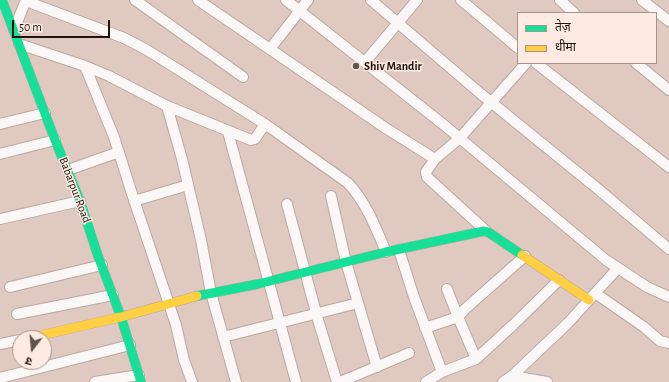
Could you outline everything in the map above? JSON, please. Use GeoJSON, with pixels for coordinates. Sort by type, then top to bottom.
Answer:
{"type":"FeatureCollection","features":[{"type":"Feature","properties":{"kind":"street","name":"Babarpur Road"},"geometry":{"type":"LineString","coordinates":[[2,0],[55,140],[80,201],[121,317],[140,378]]}},
{"type":"Feature","properties":{"kind":"street"},"geometry":{"type":"LineString","coordinates":[[14,30],[26,0],[124,38],[147,50],[264,124],[348,183],[356,192],[375,225],[386,252]]}},
{"type":"Feature","properties":{"kind":"street"},"geometry":{"type":"LineString","coordinates":[[135,0],[243,77]]}},
{"type":"Feature","properties":{"kind":"street"},"geometry":{"type":"LineString","coordinates":[[198,0],[435,159]]}},
{"type":"Feature","properties":{"kind":"street"},"geometry":{"type":"LineString","coordinates":[[286,0],[460,138],[618,268],[647,287],[669,297]]}},
{"type":"Feature","properties":{"kind":"street"},"geometry":{"type":"LineString","coordinates":[[270,49],[308,0]]}},
{"type":"Feature","properties":{"kind":"street"},"geometry":{"type":"LineString","coordinates":[[371,0],[669,249]]}},
{"type":"Feature","properties":{"kind":"street"},"geometry":{"type":"LineString","coordinates":[[365,62],[417,0]]}},
{"type":"Feature","properties":{"kind":"street"},"geometry":{"type":"LineString","coordinates":[[461,0],[517,47]]}},
{"type":"Feature","properties":{"kind":"street"},"geometry":{"type":"LineString","coordinates":[[560,0],[571,9]]}},
{"type":"Feature","properties":{"kind":"street"},"geometry":{"type":"LineString","coordinates":[[642,0],[657,12]]}},
{"type":"Feature","properties":{"kind":"street"},"geometry":{"type":"LineString","coordinates":[[657,12],[669,22]]}},
{"type":"Feature","properties":{"kind":"street"},"geometry":{"type":"LineString","coordinates":[[19,44],[85,66],[109,76],[167,106],[253,141],[264,124]]}},
{"type":"Feature","properties":{"kind":"street"},"geometry":{"type":"LineString","coordinates":[[525,64],[460,138],[435,159],[427,169],[427,178],[486,231],[560,280],[592,296],[644,326],[660,341],[669,343]]}},
{"type":"Feature","properties":{"kind":"street"},"geometry":{"type":"LineString","coordinates":[[537,64],[669,167]]}},
{"type":"Feature","properties":{"kind":"street"},"geometry":{"type":"LineString","coordinates":[[637,64],[669,90]]}},
{"type":"Feature","properties":{"kind":"street"},"geometry":{"type":"LineString","coordinates":[[85,66],[114,137],[169,303],[192,382]]}},
{"type":"Feature","properties":{"kind":"street"},"geometry":{"type":"LineString","coordinates":[[167,106],[201,240],[211,293],[236,382]]}},
{"type":"Feature","properties":{"kind":"street"},"geometry":{"type":"LineString","coordinates":[[0,124],[45,113]]}},
{"type":"Feature","properties":{"kind":"street"},"geometry":{"type":"LineString","coordinates":[[228,132],[296,382]]}},
{"type":"Feature","properties":{"kind":"street"},"geometry":{"type":"LineString","coordinates":[[0,154],[55,140]]}},
{"type":"Feature","properties":{"kind":"street"},"geometry":{"type":"LineString","coordinates":[[68,170],[119,152]]}},
{"type":"Feature","properties":{"kind":"street"},"geometry":{"type":"LineString","coordinates":[[134,201],[188,185]]}},
{"type":"Feature","properties":{"kind":"street"},"geometry":{"type":"LineString","coordinates":[[331,196],[346,262],[376,367]]}},
{"type":"Feature","properties":{"kind":"street"},"geometry":{"type":"LineString","coordinates":[[0,219],[80,201]]}},
{"type":"Feature","properties":{"kind":"street"},"geometry":{"type":"LineString","coordinates":[[287,204],[316,313],[339,382],[409,353]]}},
{"type":"Feature","properties":{"kind":"street"},"geometry":{"type":"LineString","coordinates":[[52,333],[121,317],[211,293],[270,282],[386,252],[486,231]]}},
{"type":"Feature","properties":{"kind":"street"},"geometry":{"type":"LineString","coordinates":[[400,250],[442,372]]}},
{"type":"Feature","properties":{"kind":"street"},"geometry":{"type":"LineString","coordinates":[[426,328],[458,317],[465,309],[525,256]]}},
{"type":"Feature","properties":{"kind":"street"},"geometry":{"type":"LineString","coordinates":[[10,287],[102,265]]}},
{"type":"Feature","properties":{"kind":"street"},"geometry":{"type":"LineString","coordinates":[[514,379],[618,268]]}},
{"type":"Feature","properties":{"kind":"street"},"geometry":{"type":"LineString","coordinates":[[426,382],[442,372],[476,359],[560,280]]}},
{"type":"Feature","properties":{"kind":"street"},"geometry":{"type":"LineString","coordinates":[[447,289],[476,359]]}},
{"type":"Feature","properties":{"kind":"street"},"geometry":{"type":"LineString","coordinates":[[17,314],[113,295]]}},
{"type":"Feature","properties":{"kind":"street"},"geometry":{"type":"LineString","coordinates":[[224,337],[358,303]]}},
{"type":"Feature","properties":{"kind":"street"},"geometry":{"type":"LineString","coordinates":[[0,344],[12,342]]}},
{"type":"Feature","properties":{"kind":"street"},"geometry":{"type":"LineString","coordinates":[[0,378],[130,345]]}},
{"type":"Feature","properties":{"kind":"street"},"geometry":{"type":"LineString","coordinates":[[95,382],[140,378]]}},
{"type":"Feature","properties":{"kind":"street"},"geometry":{"type":"LineString","coordinates":[[503,382],[514,379],[547,382]]}},
{"type":"Feature","properties":{"kind":"traffic: fast"},"geometry":{"type":"LineString","coordinates":[[2,0],[55,140],[80,201],[98,256],[121,317],[141,382]]}},
{"type":"Feature","properties":{"kind":"traffic: fast"},"geometry":{"type":"LineString","coordinates":[[197,296],[258,284],[386,252],[484,231],[488,232],[522,255]]}},
{"type":"Feature","properties":{"kind":"traffic: slow"},"geometry":{"type":"LineString","coordinates":[[522,255],[589,300]]}},
{"type":"Feature","properties":{"kind":"traffic: slow"},"geometry":{"type":"LineString","coordinates":[[52,333],[121,317],[197,296]]}},
{"type":"Feature","properties":{"kind":"place","name":"Shiv Mandir"},"geometry":{"type":"Point","coordinates":[356,66]}}]}
